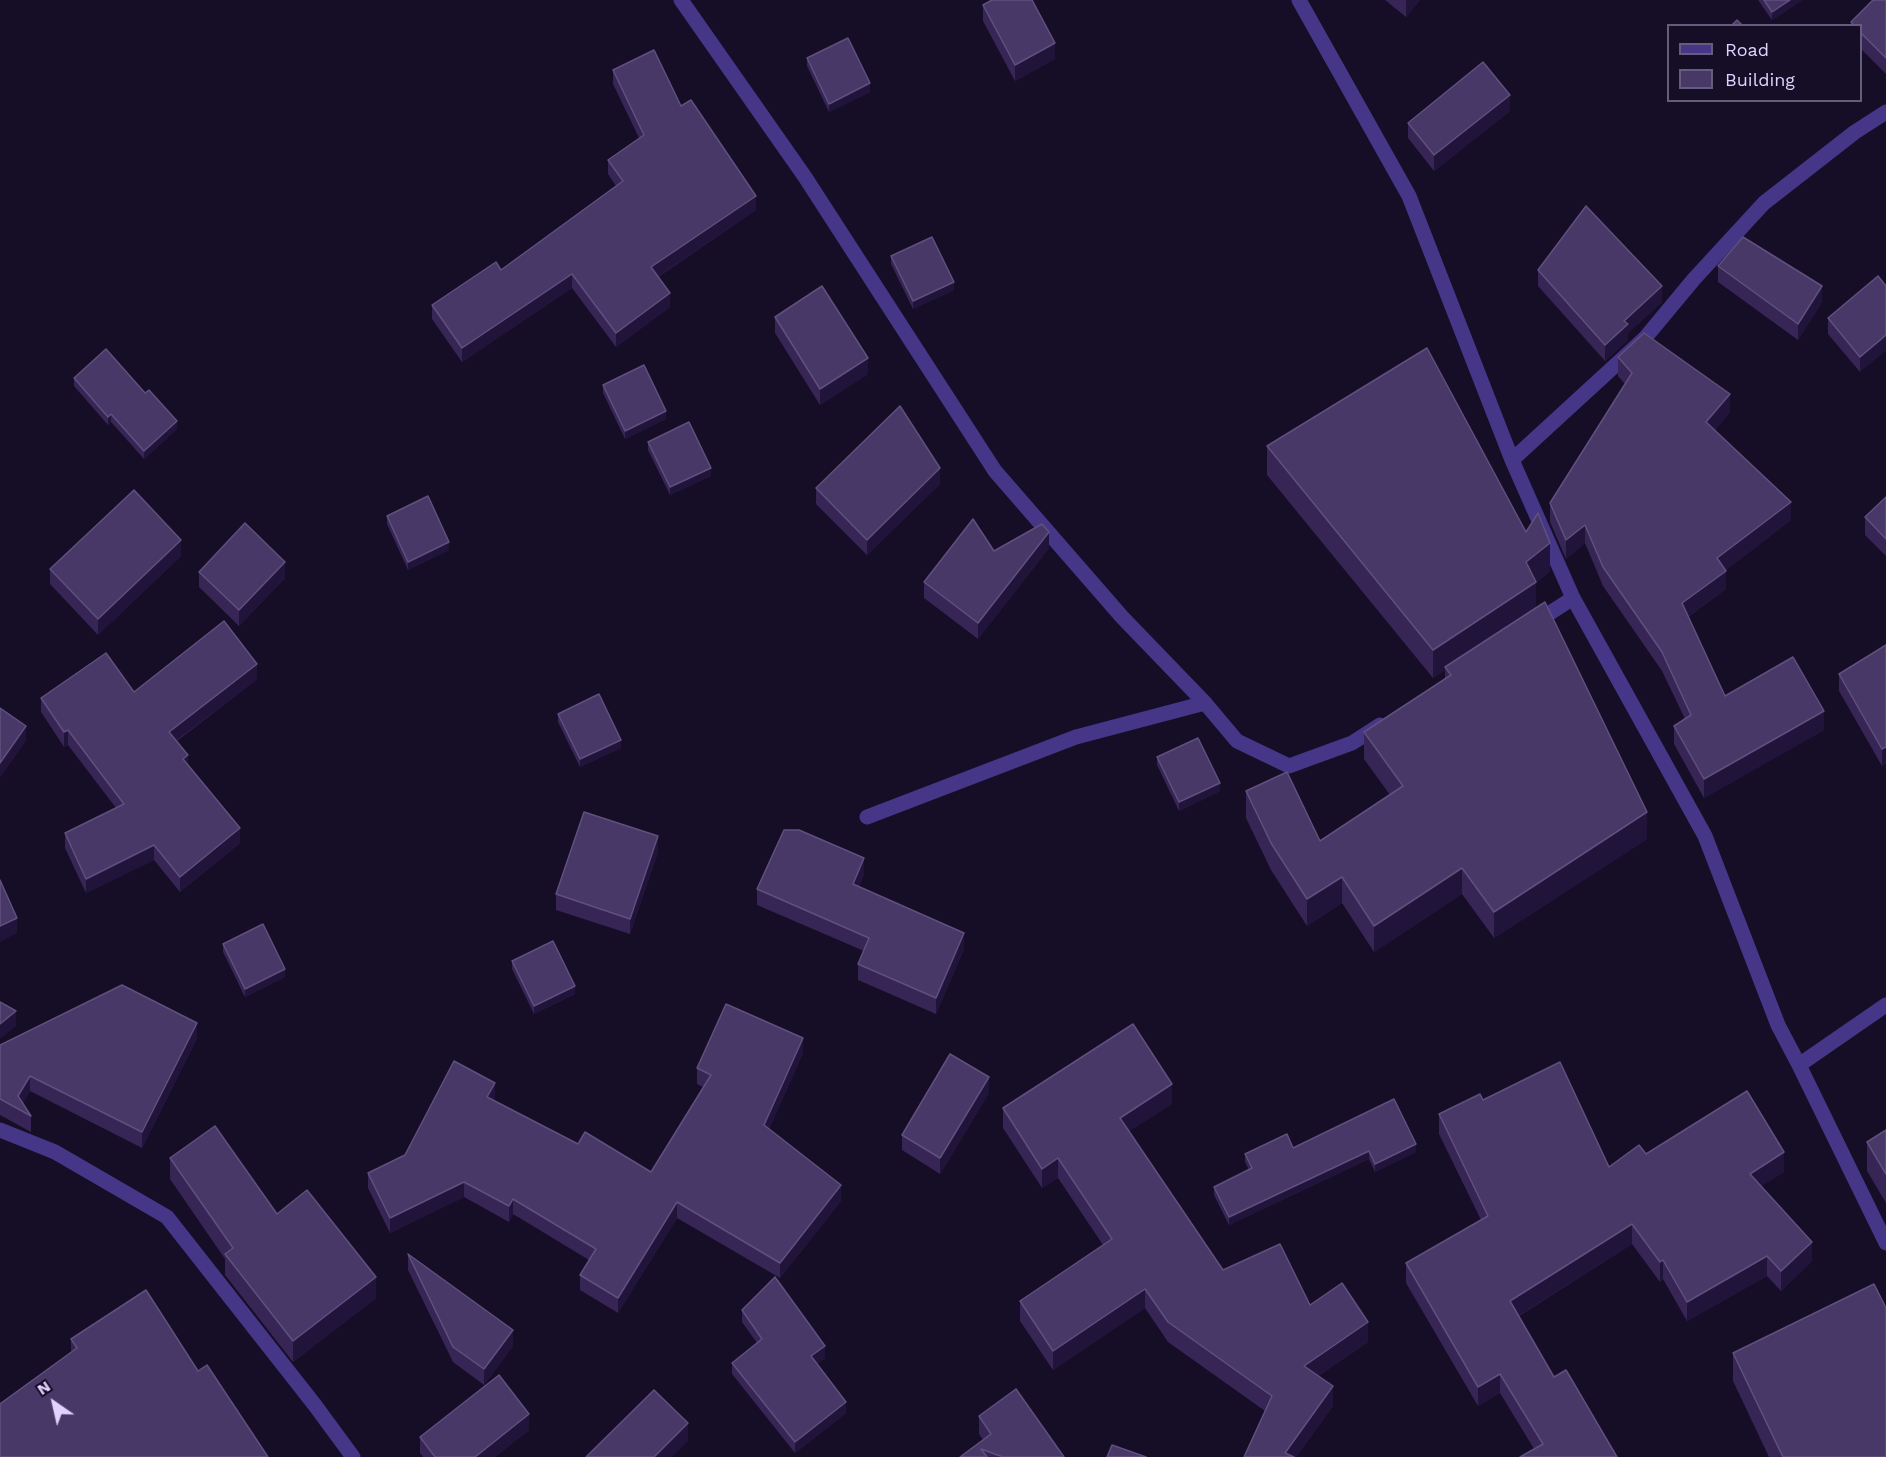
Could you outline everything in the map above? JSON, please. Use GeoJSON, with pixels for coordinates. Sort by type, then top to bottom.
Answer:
{"type":"FeatureCollection","features":[{"type":"Feature","properties":{"kind":"street"},"geometry":{"type":"LineString","coordinates":[[681,0],[805,177],[995,471],[1122,617],[1205,702],[1237,741],[1289,766],[1352,743],[1390,718]]}},
{"type":"Feature","properties":{"kind":"street"},"geometry":{"type":"LineString","coordinates":[[1299,0],[1409,196],[1512,460],[1573,598],[1705,836],[1778,1025],[1886,1243]]}},
{"type":"Feature","properties":{"kind":"street"},"geometry":{"type":"LineString","coordinates":[[1512,460],[1645,338],[1694,279],[1764,203],[1855,132],[1886,112]]}},
{"type":"Feature","properties":{"kind":"street"},"geometry":{"type":"LineString","coordinates":[[1525,630],[1573,598]]}},
{"type":"Feature","properties":{"kind":"street"},"geometry":{"type":"LineString","coordinates":[[867,817],[1076,737],[1205,702]]}},
{"type":"Feature","properties":{"kind":"street"},"geometry":{"type":"LineString","coordinates":[[1799,1065],[1886,1005]]}},
{"type":"Feature","properties":{"kind":"street"},"geometry":{"type":"LineString","coordinates":[[0,1130],[55,1152],[166,1217],[314,1404],[353,1457]]}},
{"type":"Feature","properties":{"kind":"building"},"geometry":{"type":"Polygon","coordinates":[[[992,0],[1032,0],[1055,43],[1015,65],[983,5],[992,0]]]}},
{"type":"Feature","properties":{"kind":"building"},"geometry":{"type":"Polygon","coordinates":[[[1764,0],[1790,0],[1772,12],[1764,0]]]}},
{"type":"Feature","properties":{"kind":"building"},"geometry":{"type":"Polygon","coordinates":[[[1873,0],[1886,0],[1886,58],[1862,34],[1862,24],[1851,22],[1873,0]]]}},
{"type":"Feature","properties":{"kind":"building"},"geometry":{"type":"Polygon","coordinates":[[[848,38],[870,83],[829,104],[807,58],[848,38]]]}},
{"type":"Feature","properties":{"kind":"building"},"geometry":{"type":"Polygon","coordinates":[[[654,50],[681,106],[691,100],[756,196],[651,267],[670,293],[616,333],[572,274],[462,348],[432,305],[496,262],[501,270],[623,181],[608,160],[644,135],[613,70],[654,50]]]}},
{"type":"Feature","properties":{"kind":"building"},"geometry":{"type":"Polygon","coordinates":[[[1483,62],[1510,95],[1434,155],[1408,123],[1483,62]]]}},
{"type":"Feature","properties":{"kind":"building"},"geometry":{"type":"Polygon","coordinates":[[[1586,206],[1662,286],[1624,321],[1628,324],[1605,345],[1538,270],[1586,206]]]}},
{"type":"Feature","properties":{"kind":"building"},"geometry":{"type":"Polygon","coordinates":[[[932,237],[954,282],[913,301],[891,256],[932,237]]]}},
{"type":"Feature","properties":{"kind":"building"},"geometry":{"type":"Polygon","coordinates":[[[1743,237],[1822,286],[1798,324],[1718,266],[1743,237]]]}},
{"type":"Feature","properties":{"kind":"building"},"geometry":{"type":"Polygon","coordinates":[[[1878,276],[1886,286],[1886,335],[1860,357],[1828,318],[1878,276]]]}},
{"type":"Feature","properties":{"kind":"building"},"geometry":{"type":"Polygon","coordinates":[[[822,286],[868,358],[820,389],[775,317],[822,286]]]}},
{"type":"Feature","properties":{"kind":"building"},"geometry":{"type":"Polygon","coordinates":[[[1644,333],[1730,394],[1706,422],[1791,502],[1717,558],[1726,571],[1682,603],[1725,696],[1793,657],[1824,711],[1704,779],[1674,726],[1691,715],[1662,652],[1603,567],[1585,525],[1566,540],[1550,503],[1632,373],[1618,357],[1644,333]]]}},
{"type":"Feature","properties":{"kind":"building"},"geometry":{"type":"Polygon","coordinates":[[[1427,348],[1526,532],[1538,513],[1550,543],[1526,562],[1536,582],[1433,650],[1267,446],[1427,348]]]}},
{"type":"Feature","properties":{"kind":"building"},"geometry":{"type":"Polygon","coordinates":[[[106,349],[145,393],[149,390],[177,421],[144,451],[111,414],[108,417],[74,378],[106,349]]]}},
{"type":"Feature","properties":{"kind":"building"},"geometry":{"type":"Polygon","coordinates":[[[644,365],[666,411],[625,431],[603,385],[644,365]]]}},
{"type":"Feature","properties":{"kind":"building"},"geometry":{"type":"Polygon","coordinates":[[[900,406],[940,468],[867,540],[816,488],[900,406]]]}},
{"type":"Feature","properties":{"kind":"building"},"geometry":{"type":"Polygon","coordinates":[[[689,422],[711,468],[670,487],[648,442],[689,422]]]}},
{"type":"Feature","properties":{"kind":"building"},"geometry":{"type":"Polygon","coordinates":[[[134,490],[181,540],[98,619],[50,569],[134,490]]]}},
{"type":"Feature","properties":{"kind":"building"},"geometry":{"type":"Polygon","coordinates":[[[428,496],[449,542],[408,562],[387,516],[428,496]]]}},
{"type":"Feature","properties":{"kind":"building"},"geometry":{"type":"Polygon","coordinates":[[[1886,497],[1886,539],[1865,517],[1886,497]]]}},
{"type":"Feature","properties":{"kind":"building"},"geometry":{"type":"Polygon","coordinates":[[[973,519],[994,551],[1042,524],[1049,532],[978,623],[924,582],[973,519]]]}},
{"type":"Feature","properties":{"kind":"building"},"geometry":{"type":"Polygon","coordinates":[[[245,523],[285,562],[239,610],[199,572],[245,523]]]}},
{"type":"Feature","properties":{"kind":"building"},"geometry":{"type":"Polygon","coordinates":[[[1545,602],[1647,812],[1494,912],[1462,868],[1374,926],[1342,877],[1307,899],[1271,843],[1246,791],[1287,772],[1320,841],[1403,786],[1364,732],[1451,675],[1445,667],[1545,602]]]}},
{"type":"Feature","properties":{"kind":"building"},"geometry":{"type":"Polygon","coordinates":[[[224,621],[257,664],[169,732],[188,755],[183,759],[240,828],[180,877],[154,845],[86,879],[65,833],[124,804],[68,730],[64,732],[41,698],[106,653],[134,692],[224,621]]]}},
{"type":"Feature","properties":{"kind":"building"},"geometry":{"type":"Polygon","coordinates":[[[1886,645],[1886,747],[1882,749],[1839,674],[1886,645]]]}},
{"type":"Feature","properties":{"kind":"building"},"geometry":{"type":"Polygon","coordinates":[[[599,694],[621,740],[580,759],[558,714],[599,694]]]}},
{"type":"Feature","properties":{"kind":"building"},"geometry":{"type":"Polygon","coordinates":[[[0,708],[26,726],[0,763],[0,708]]]}},
{"type":"Feature","properties":{"kind":"building"},"geometry":{"type":"Polygon","coordinates":[[[1198,738],[1220,783],[1179,802],[1157,757],[1198,738]]]}},
{"type":"Feature","properties":{"kind":"building"},"geometry":{"type":"Polygon","coordinates":[[[584,812],[658,836],[630,919],[556,894],[584,812]]]}},
{"type":"Feature","properties":{"kind":"building"},"geometry":{"type":"Polygon","coordinates":[[[784,830],[799,830],[864,858],[853,884],[964,933],[936,998],[858,964],[869,938],[757,889],[784,830]]]}},
{"type":"Feature","properties":{"kind":"building"},"geometry":{"type":"Polygon","coordinates":[[[0,880],[17,918],[0,926],[0,880]]]}},
{"type":"Feature","properties":{"kind":"building"},"geometry":{"type":"Polygon","coordinates":[[[263,924],[285,969],[245,989],[223,944],[263,924]]]}},
{"type":"Feature","properties":{"kind":"building"},"geometry":{"type":"Polygon","coordinates":[[[553,941],[575,986],[534,1006],[512,961],[553,941]]]}},
{"type":"Feature","properties":{"kind":"building"},"geometry":{"type":"Polygon","coordinates":[[[122,985],[197,1023],[142,1132],[30,1076],[18,1096],[31,1116],[0,1099],[0,1045],[122,985]]]}},
{"type":"Feature","properties":{"kind":"building"},"geometry":{"type":"Polygon","coordinates":[[[0,1002],[16,1011],[0,1024],[0,1002]]]}},
{"type":"Feature","properties":{"kind":"building"},"geometry":{"type":"Polygon","coordinates":[[[726,1004],[803,1038],[764,1125],[841,1185],[780,1263],[677,1202],[618,1298],[580,1275],[596,1249],[513,1199],[509,1206],[464,1182],[390,1218],[368,1173],[405,1155],[454,1061],[495,1083],[487,1097],[578,1144],[585,1132],[651,1172],[711,1075],[697,1068],[726,1004]]]}},
{"type":"Feature","properties":{"kind":"building"},"geometry":{"type":"Polygon","coordinates":[[[1133,1024],[1172,1084],[1120,1118],[1223,1270],[1280,1244],[1310,1305],[1342,1283],[1368,1322],[1304,1366],[1333,1386],[1285,1453],[1294,1457],[1244,1457],[1272,1396],[1168,1322],[1145,1289],[1053,1351],[1020,1301],[1112,1239],[1058,1158],[1042,1169],[1003,1108],[1133,1024]]]}},
{"type":"Feature","properties":{"kind":"building"},"geometry":{"type":"Polygon","coordinates":[[[950,1054],[989,1077],[940,1158],[902,1135],[950,1054]]]}},
{"type":"Feature","properties":{"kind":"building"},"geometry":{"type":"Polygon","coordinates":[[[1560,1062],[1609,1167],[1639,1145],[1646,1154],[1747,1091],[1784,1152],[1750,1174],[1812,1242],[1781,1271],[1767,1256],[1687,1302],[1663,1260],[1660,1262],[1632,1224],[1510,1301],[1554,1377],[1566,1370],[1617,1457],[1520,1457],[1543,1444],[1500,1374],[1478,1387],[1406,1263],[1488,1216],[1439,1114],[1480,1094],[1483,1100],[1560,1062]]]}},
{"type":"Feature","properties":{"kind":"building"},"geometry":{"type":"Polygon","coordinates":[[[1394,1099],[1416,1144],[1375,1164],[1369,1151],[1229,1217],[1214,1187],[1252,1168],[1245,1154],[1287,1134],[1293,1148],[1394,1099]]]}},
{"type":"Feature","properties":{"kind":"building"},"geometry":{"type":"Polygon","coordinates":[[[215,1126],[277,1214],[307,1190],[376,1277],[293,1341],[225,1254],[233,1248],[170,1158],[215,1126]]]}},
{"type":"Feature","properties":{"kind":"building"},"geometry":{"type":"Polygon","coordinates":[[[1886,1130],[1886,1174],[1867,1142],[1886,1130]]]}},
{"type":"Feature","properties":{"kind":"building"},"geometry":{"type":"Polygon","coordinates":[[[408,1254],[513,1330],[484,1369],[453,1347],[408,1254]]]}},
{"type":"Feature","properties":{"kind":"building"},"geometry":{"type":"Polygon","coordinates":[[[775,1277],[825,1346],[811,1356],[846,1402],[795,1442],[732,1363],[762,1339],[742,1310],[775,1277]]]}},
{"type":"Feature","properties":{"kind":"building"},"geometry":{"type":"Polygon","coordinates":[[[1874,1284],[1886,1308],[1886,1457],[1783,1457],[1733,1353],[1874,1284]]]}},
{"type":"Feature","properties":{"kind":"building"},"geometry":{"type":"Polygon","coordinates":[[[146,1290],[198,1371],[207,1365],[268,1457],[0,1457],[0,1404],[77,1348],[71,1339],[146,1290]]]}},
{"type":"Feature","properties":{"kind":"building"},"geometry":{"type":"Polygon","coordinates":[[[499,1375],[529,1414],[475,1457],[435,1457],[420,1437],[499,1375]]]}},
{"type":"Feature","properties":{"kind":"building"},"geometry":{"type":"Polygon","coordinates":[[[1016,1389],[1064,1457],[1003,1457],[981,1449],[987,1457],[960,1457],[991,1434],[979,1416],[1016,1389]]]}},
{"type":"Feature","properties":{"kind":"building"},"geometry":{"type":"Polygon","coordinates":[[[654,1390],[688,1423],[654,1457],[586,1457],[654,1390]]]}},
{"type":"Feature","properties":{"kind":"building"},"geometry":{"type":"Polygon","coordinates":[[[1112,1445],[1146,1457],[1107,1457],[1112,1445]]]}}]}
